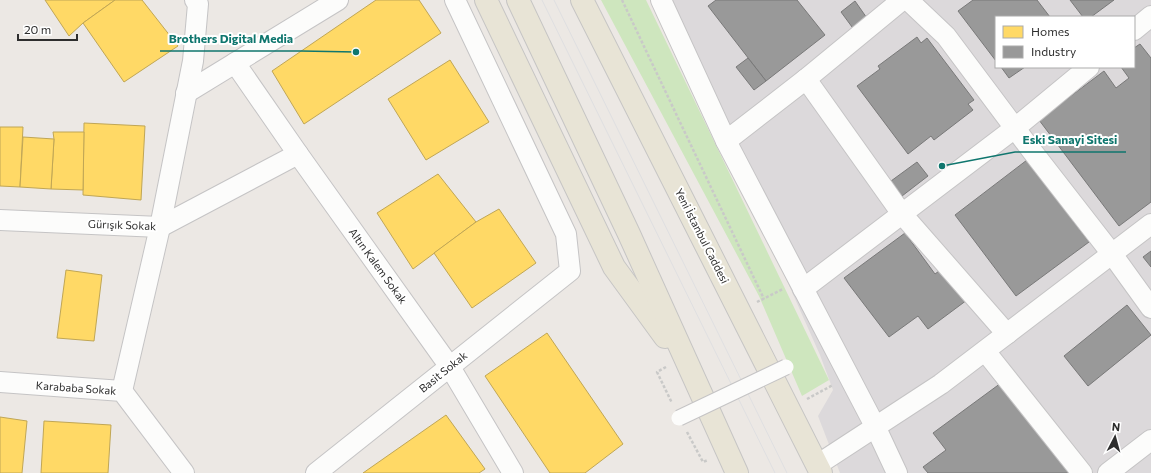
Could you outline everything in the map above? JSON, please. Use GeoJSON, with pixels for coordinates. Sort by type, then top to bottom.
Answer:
{"type":"FeatureCollection","features":[{"type":"Feature","properties":{"kind":"main road"},"geometry":{"type":"LineString","coordinates":[[486,0],[614,267],[692,374]]}},
{"type":"Feature","properties":{"kind":"main road"},"geometry":{"type":"LineString","coordinates":[[518,0],[626,227],[737,473]]}},
{"type":"Feature","properties":{"kind":"main road","name":"Yeni İstanbul Caddesi"},"geometry":{"type":"LineString","coordinates":[[582,0],[819,469]]}},
{"type":"Feature","properties":{"kind":"street"},"geometry":{"type":"LineString","coordinates":[[122,391],[160,227],[193,61],[198,4],[195,0]]}},
{"type":"Feature","properties":{"kind":"street"},"geometry":{"type":"LineString","coordinates":[[186,93],[338,0]]}},
{"type":"Feature","properties":{"kind":"street","name":"Basit Sokak"},"geometry":{"type":"LineString","coordinates":[[316,473],[570,271],[566,234],[455,0]]}},
{"type":"Feature","properties":{"kind":"street"},"geometry":{"type":"LineString","coordinates":[[661,0],[726,140],[875,426],[897,473]]}},
{"type":"Feature","properties":{"kind":"street"},"geometry":{"type":"LineString","coordinates":[[726,140],[806,79],[902,0]]}},
{"type":"Feature","properties":{"kind":"street"},"geometry":{"type":"LineString","coordinates":[[908,0],[946,36],[1112,254],[1151,308]]}},
{"type":"Feature","properties":{"kind":"street"},"geometry":{"type":"LineString","coordinates":[[1135,29],[1151,16]]}},
{"type":"Feature","properties":{"kind":"street","name":"Altın Kalem Sokak"},"geometry":{"type":"LineString","coordinates":[[235,63],[298,154],[450,366],[512,473]]}},
{"type":"Feature","properties":{"kind":"street"},"geometry":{"type":"LineString","coordinates":[[801,285],[902,214],[1015,128],[1088,68]]}},
{"type":"Feature","properties":{"kind":"street"},"geometry":{"type":"LineString","coordinates":[[806,79],[902,214],[1007,334]]}},
{"type":"Feature","properties":{"kind":"street","name":"Gürışık Sokak"},"geometry":{"type":"LineString","coordinates":[[0,220],[160,227],[298,154]]}},
{"type":"Feature","properties":{"kind":"street"},"geometry":{"type":"LineString","coordinates":[[819,469],[875,426],[941,384],[1151,224]]}},
{"type":"Feature","properties":{"kind":"street"},"geometry":{"type":"LineString","coordinates":[[985,351],[1082,473]]}},
{"type":"Feature","properties":{"kind":"street"},"geometry":{"type":"LineString","coordinates":[[679,418],[786,367]]}},
{"type":"Feature","properties":{"kind":"street","name":"Karababa Sokak"},"geometry":{"type":"LineString","coordinates":[[0,382],[122,391],[184,473]]}},
{"type":"Feature","properties":{"kind":"street"},"geometry":{"type":"LineString","coordinates":[[1108,473],[1151,440]]}},
{"type":"Feature","properties":{"kind":"path"},"geometry":{"type":"LineString","coordinates":[[622,0],[764,299]]}},
{"type":"Feature","properties":{"kind":"path"},"geometry":{"type":"LineString","coordinates":[[755,303],[801,285]]}},
{"type":"Feature","properties":{"kind":"path"},"geometry":{"type":"LineString","coordinates":[[801,402],[849,377]]}},
{"type":"Feature","properties":{"kind":"shaded area"},"geometry":{"type":"Polygon","coordinates":[[[653,0],[1151,0],[1151,473],[840,473],[818,416],[833,390],[820,355],[780,265],[653,0]]]}},
{"type":"Feature","properties":{"kind":"green space"},"geometry":{"type":"Polygon","coordinates":[[[601,0],[646,0],[829,380],[802,396],[759,296],[601,0]]]}},
{"type":"Feature","properties":{"kind":"building: Homes"},"geometry":{"type":"Polygon","coordinates":[[[45,0],[115,0],[83,23],[69,36],[45,0]]]}},
{"type":"Feature","properties":{"kind":"building: Homes"},"geometry":{"type":"Polygon","coordinates":[[[115,0],[142,0],[178,46],[124,82],[83,23],[115,0]]]}},
{"type":"Feature","properties":{"kind":"building: Homes"},"geometry":{"type":"Polygon","coordinates":[[[376,0],[419,0],[441,33],[304,124],[272,71],[376,0]]]}},
{"type":"Feature","properties":{"kind":"building: Homes"},"geometry":{"type":"Polygon","coordinates":[[[450,60],[489,122],[426,160],[388,99],[450,60]]]}},
{"type":"Feature","properties":{"kind":"building: Homes"},"geometry":{"type":"Polygon","coordinates":[[[84,123],[145,126],[141,200],[83,195],[84,123]]]}},
{"type":"Feature","properties":{"kind":"building: Homes"},"geometry":{"type":"Polygon","coordinates":[[[0,127],[23,127],[20,187],[0,186],[0,127]]]}},
{"type":"Feature","properties":{"kind":"building: Homes"},"geometry":{"type":"Polygon","coordinates":[[[53,132],[84,132],[83,190],[51,189],[54,139],[53,132]]]}},
{"type":"Feature","properties":{"kind":"building: Homes"},"geometry":{"type":"Polygon","coordinates":[[[23,137],[54,139],[51,189],[20,187],[23,137]]]}},
{"type":"Feature","properties":{"kind":"building: Homes"},"geometry":{"type":"Polygon","coordinates":[[[438,174],[476,222],[413,269],[377,213],[438,174]]]}},
{"type":"Feature","properties":{"kind":"building: Homes"},"geometry":{"type":"Polygon","coordinates":[[[499,209],[536,263],[472,308],[434,253],[476,222],[499,209]]]}},
{"type":"Feature","properties":{"kind":"building: Homes"},"geometry":{"type":"Polygon","coordinates":[[[66,270],[102,275],[94,341],[57,338],[66,270]]]}},
{"type":"Feature","properties":{"kind":"building: Homes"},"geometry":{"type":"Polygon","coordinates":[[[547,333],[623,444],[585,473],[550,473],[485,376],[547,333]]]}},
{"type":"Feature","properties":{"kind":"building: Homes"},"geometry":{"type":"Polygon","coordinates":[[[446,415],[485,469],[479,473],[363,473],[446,415]]]}},
{"type":"Feature","properties":{"kind":"building: Homes"},"geometry":{"type":"Polygon","coordinates":[[[0,417],[27,421],[22,473],[0,473],[0,417]]]}},
{"type":"Feature","properties":{"kind":"building: Homes"},"geometry":{"type":"Polygon","coordinates":[[[44,421],[111,425],[108,473],[41,473],[44,421]]]}},
{"type":"Feature","properties":{"kind":"building: Industry"},"geometry":{"type":"Polygon","coordinates":[[[716,0],[797,0],[825,35],[766,81],[708,6],[716,0]]]}},
{"type":"Feature","properties":{"kind":"building: Industry"},"geometry":{"type":"Polygon","coordinates":[[[973,0],[1037,0],[1049,16],[995,16],[995,60],[958,11],[973,0]]]}},
{"type":"Feature","properties":{"kind":"building: Industry"},"geometry":{"type":"Polygon","coordinates":[[[1070,0],[1114,0],[1092,16],[1082,16],[1070,0]]]}},
{"type":"Feature","properties":{"kind":"building: Industry"},"geometry":{"type":"Polygon","coordinates":[[[855,1],[869,21],[855,31],[841,12],[855,1]]]}},
{"type":"Feature","properties":{"kind":"building: Industry"},"geometry":{"type":"Polygon","coordinates":[[[917,37],[921,43],[927,38],[974,100],[968,104],[973,110],[934,140],[931,136],[908,154],[857,86],[880,69],[878,66],[917,37]]]}},
{"type":"Feature","properties":{"kind":"building: Industry"},"geometry":{"type":"Polygon","coordinates":[[[1140,44],[1151,58],[1151,202],[1119,226],[1039,120],[1104,71],[1116,88],[1129,78],[1122,68],[1135,68],[1135,47],[1140,44]]]}},
{"type":"Feature","properties":{"kind":"building: Industry"},"geometry":{"type":"Polygon","coordinates":[[[748,58],[766,81],[754,90],[736,67],[748,58]]]}},
{"type":"Feature","properties":{"kind":"building: Industry"},"geometry":{"type":"Polygon","coordinates":[[[1002,68],[1024,68],[1009,78],[1002,68]]]}},
{"type":"Feature","properties":{"kind":"building: Industry"},"geometry":{"type":"Polygon","coordinates":[[[1027,160],[1089,242],[1016,296],[955,215],[1027,160]]]}},
{"type":"Feature","properties":{"kind":"building: Industry"},"geometry":{"type":"Polygon","coordinates":[[[917,162],[928,176],[902,196],[891,181],[917,162]]]}},
{"type":"Feature","properties":{"kind":"building: Industry"},"geometry":{"type":"Polygon","coordinates":[[[905,233],[935,274],[943,268],[967,300],[928,329],[918,316],[889,337],[844,278],[905,233]]]}},
{"type":"Feature","properties":{"kind":"building: Industry"},"geometry":{"type":"Polygon","coordinates":[[[1151,251],[1151,267],[1143,257],[1151,251]]]}},
{"type":"Feature","properties":{"kind":"building: Industry"},"geometry":{"type":"Polygon","coordinates":[[[1127,305],[1151,335],[1088,386],[1064,356],[1127,305]]]}},
{"type":"Feature","properties":{"kind":"building: Industry"},"geometry":{"type":"Polygon","coordinates":[[[1001,383],[1069,473],[928,473],[923,467],[946,450],[933,433],[1001,383]]]}},
{"type":"Feature","properties":{"kind":"tram line"},"geometry":{"type":"LineString","coordinates":[[542,0],[775,473]]}},
{"type":"Feature","properties":{"kind":"tram line"},"geometry":{"type":"LineString","coordinates":[[554,0],[787,473]]}},
{"type":"Feature","properties":{"kind":"place","name":"Brothers Digital Media"},"geometry":{"type":"Point","coordinates":[356,52]}},
{"type":"Feature","properties":{"kind":"place","name":"Eski Sanayi Sitesi"},"geometry":{"type":"Point","coordinates":[942,166]}}]}
